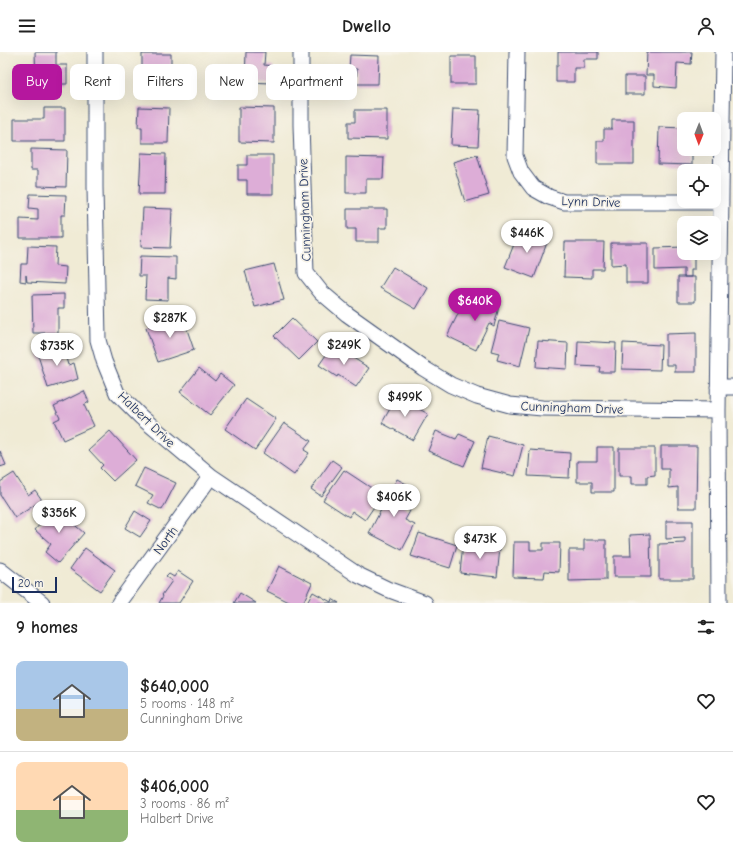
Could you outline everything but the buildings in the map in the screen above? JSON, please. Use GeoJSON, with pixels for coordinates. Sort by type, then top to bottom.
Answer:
{"type":"FeatureCollection","features":[{"type":"Feature","properties":{"kind":"street","name":"Halbert Drive"},"geometry":{"type":"LineString","coordinates":[[95,52],[95,187],[98,340],[104,361],[117,393],[141,417],[211,476],[358,575],[387,590],[425,603]]}},
{"type":"Feature","properties":{"kind":"street","name":"Cunningham Drive"},"geometry":{"type":"LineString","coordinates":[[301,52],[301,125],[306,273],[321,292],[346,314],[423,368],[451,385],[477,396],[510,405],[542,408],[718,410]]}},
{"type":"Feature","properties":{"kind":"street","name":"Lynn Drive"},"geometry":{"type":"LineString","coordinates":[[517,52],[515,156],[521,172],[534,188],[549,197],[564,202],[677,202]]}},
{"type":"Feature","properties":{"kind":"street"},"geometry":{"type":"LineString","coordinates":[[719,603],[718,410],[726,387],[721,202],[723,52]]}},
{"type":"Feature","properties":{"kind":"street","name":"North"},"geometry":{"type":"LineString","coordinates":[[119,603],[211,476]]}},
{"type":"Feature","properties":{"kind":"street"},"geometry":{"type":"LineString","coordinates":[[0,570],[42,603]]}}]}
